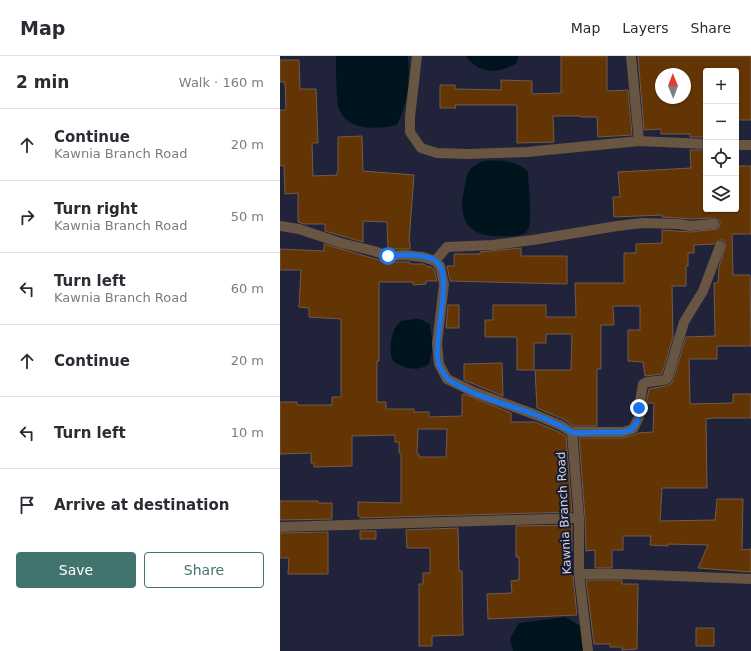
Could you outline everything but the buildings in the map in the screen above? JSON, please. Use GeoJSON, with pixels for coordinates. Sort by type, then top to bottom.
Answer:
{"type":"FeatureCollection","features":[{"type":"Feature","properties":{"kind":"street"},"geometry":{"type":"LineString","coordinates":[[417,56],[410,117],[410,132],[421,148],[437,153],[475,154],[527,152],[639,141],[703,144]]}},
{"type":"Feature","properties":{"kind":"street"},"geometry":{"type":"LineString","coordinates":[[631,56],[639,141]]}},
{"type":"Feature","properties":{"kind":"street"},"geometry":{"type":"LineString","coordinates":[[739,145],[751,145]]}},
{"type":"Feature","properties":{"kind":"street"},"geometry":{"type":"LineString","coordinates":[[435,261],[447,247],[526,241],[643,224],[679,224],[690,226],[714,224]]}},
{"type":"Feature","properties":{"kind":"street"},"geometry":{"type":"LineString","coordinates":[[280,226],[299,230],[341,244],[374,251],[388,256],[405,255],[423,257],[435,261],[440,266],[444,284],[437,344],[439,364],[447,379],[474,392],[560,425],[572,432],[623,432],[633,429],[639,417],[643,384],[647,381],[654,382],[668,379],[684,322],[703,291],[720,246]]}},
{"type":"Feature","properties":{"kind":"street","name":"Kawnia Branch Road"},"geometry":{"type":"LineString","coordinates":[[572,432],[580,574],[588,651]]}},
{"type":"Feature","properties":{"kind":"street"},"geometry":{"type":"LineString","coordinates":[[280,526],[578,518]]}},
{"type":"Feature","properties":{"kind":"street"},"geometry":{"type":"LineString","coordinates":[[580,574],[622,574],[751,579]]}},
{"type":"Feature","properties":{"kind":"water"},"geometry":{"type":"Polygon","coordinates":[[[336,56],[408,56],[409,74],[406,100],[397,125],[373,128],[364,127],[349,122],[343,116],[338,108],[336,56]]]}},
{"type":"Feature","properties":{"kind":"water"},"geometry":{"type":"Polygon","coordinates":[[[466,56],[518,56],[517,63],[501,70],[491,71],[475,65],[466,56]]]}},
{"type":"Feature","properties":{"kind":"water"},"geometry":{"type":"Polygon","coordinates":[[[484,161],[513,163],[524,168],[528,172],[530,219],[528,230],[526,232],[514,236],[486,235],[471,228],[466,221],[462,203],[468,172],[470,169],[484,161]]]}},
{"type":"Feature","properties":{"kind":"water"},"geometry":{"type":"Polygon","coordinates":[[[420,319],[430,324],[433,347],[429,364],[417,369],[408,368],[397,364],[392,359],[391,355],[392,336],[396,326],[401,321],[420,319]]]}},
{"type":"Feature","properties":{"kind":"water"},"geometry":{"type":"Polygon","coordinates":[[[565,617],[582,627],[586,651],[513,651],[510,639],[519,623],[565,617]]]}},
{"type":"Feature","properties":{"kind":"route"},"geometry":{"type":"LineString","coordinates":[[388,256],[405,255],[423,257],[435,261],[440,266],[444,284],[437,344],[439,364],[447,379],[474,392],[560,425],[572,432],[630,431],[636,426],[639,417],[639,408]]}}]}
